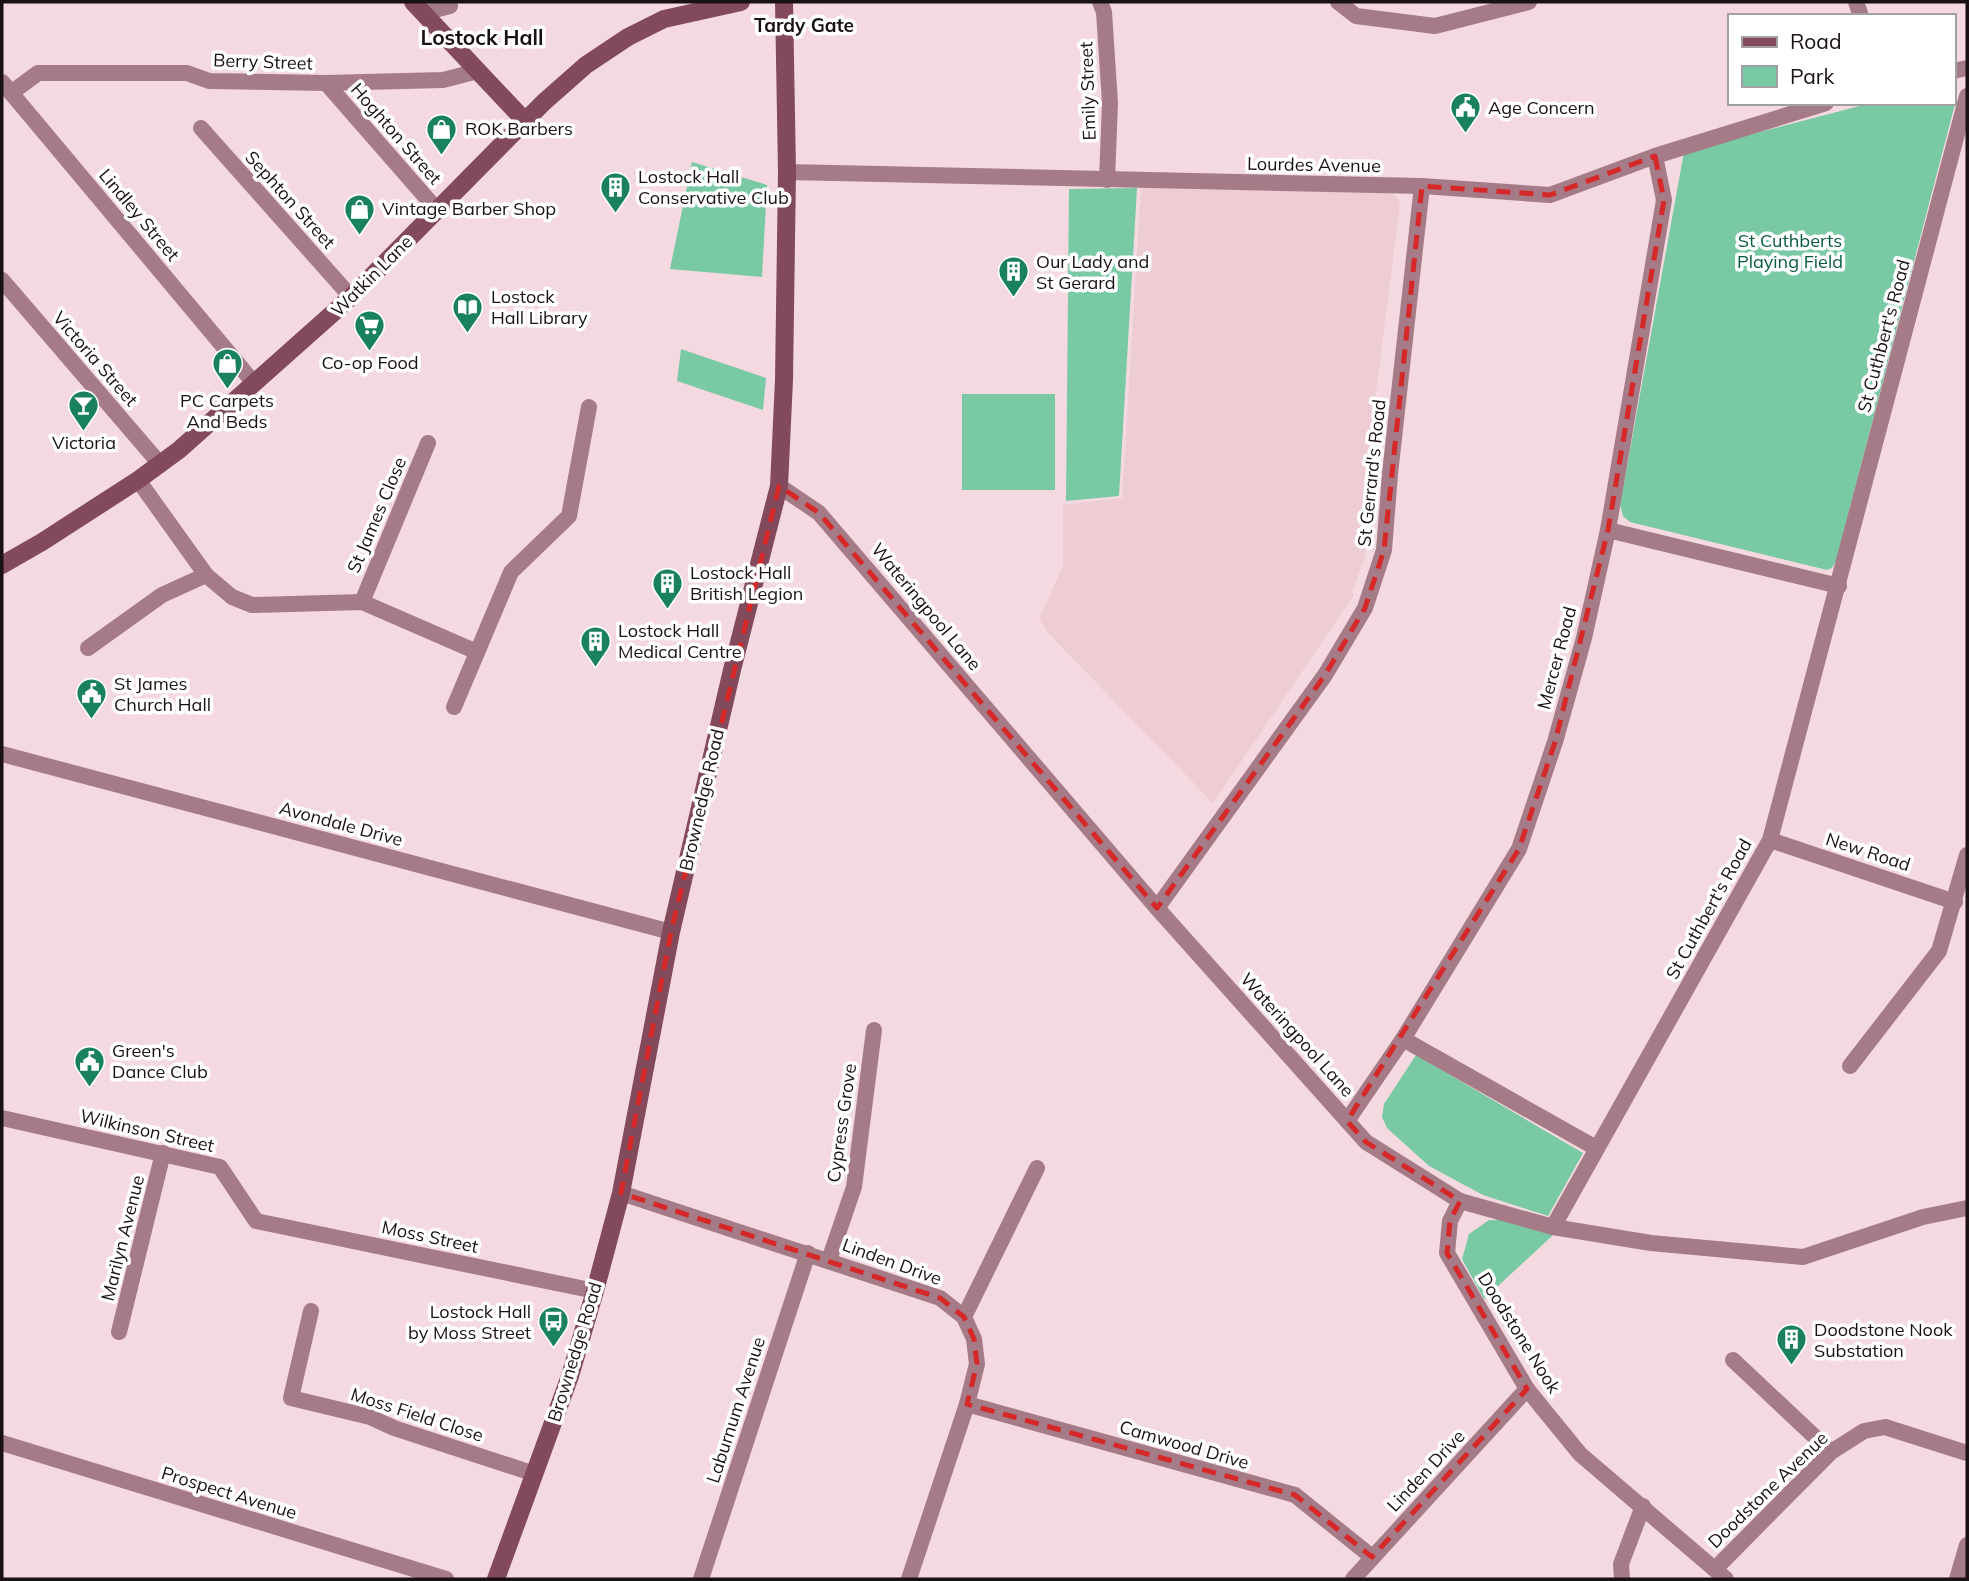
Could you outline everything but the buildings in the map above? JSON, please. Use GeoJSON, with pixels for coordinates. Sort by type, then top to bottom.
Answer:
{"type":"FeatureCollection","features":[{"type":"Feature","properties":{"kind":"main road","name":"Watkin Lane"},"geometry":{"type":"LineString","coordinates":[[2,565],[42,542],[160,464],[250,378],[351,297],[525,121],[586,65],[637,32],[664,19],[741,2]]}},
{"type":"Feature","properties":{"kind":"main road","name":"Brownedge Road"},"geometry":{"type":"LineString","coordinates":[[496,1579],[570,1376],[621,1193],[671,932],[732,670],[779,486],[788,172],[784,2]]}},
{"type":"Feature","properties":{"kind":"main road"},"geometry":{"type":"LineString","coordinates":[[418,8],[525,121]]}},
{"type":"Feature","properties":{"kind":"street","name":"Emily Street"},"geometry":{"type":"LineString","coordinates":[[1100,2],[1104,12],[1110,103],[1107,180]]}},
{"type":"Feature","properties":{"kind":"street"},"geometry":{"type":"LineString","coordinates":[[1338,2],[1356,16],[1435,26],[1529,2]]}},
{"type":"Feature","properties":{"kind":"street"},"geometry":{"type":"LineString","coordinates":[[418,8],[450,6]]}},
{"type":"Feature","properties":{"kind":"street","name":"Berry Street"},"geometry":{"type":"LineString","coordinates":[[6,88],[38,73],[187,73],[209,81],[326,83],[443,80],[478,71]]}},
{"type":"Feature","properties":{"kind":"street","name":"Hoghton Street"},"geometry":{"type":"LineString","coordinates":[[326,83],[438,210]]}},
{"type":"Feature","properties":{"kind":"street","name":"Lindley Street"},"geometry":{"type":"LineString","coordinates":[[6,88],[250,378]]}},
{"type":"Feature","properties":{"kind":"street","name":"St Cuthbert's Road"},"geometry":{"type":"LineString","coordinates":[[1553,1227],[1770,840],[1967,96]]}},
{"type":"Feature","properties":{"kind":"street","name":"Lourdes Avenue"},"geometry":{"type":"LineString","coordinates":[[788,172],[1422,186],[1550,195],[1655,156],[1820,105]]}},
{"type":"Feature","properties":{"kind":"street","name":"Sephton Street"},"geometry":{"type":"LineString","coordinates":[[201,128],[351,297]]}},
{"type":"Feature","properties":{"kind":"street","name":"Mercer Road"},"geometry":{"type":"LineString","coordinates":[[1347,1121],[1403,1039],[1519,849],[1555,742],[1584,638],[1608,530],[1664,200],[1655,156]]}},
{"type":"Feature","properties":{"kind":"street","name":"St Gerrard's Road"},"geometry":{"type":"LineString","coordinates":[[1157,908],[1325,675],[1365,608],[1384,550],[1422,186]]}},
{"type":"Feature","properties":{"kind":"street","name":"Victoria Street"},"geometry":{"type":"LineString","coordinates":[[2,280],[160,464]]}},
{"type":"Feature","properties":{"kind":"street"},"geometry":{"type":"LineString","coordinates":[[454,707],[511,572],[569,516],[589,407]]}},
{"type":"Feature","properties":{"kind":"street","name":"St James Close"},"geometry":{"type":"LineString","coordinates":[[362,602],[428,443]]}},
{"type":"Feature","properties":{"kind":"street","name":"St James Close"},"geometry":{"type":"LineString","coordinates":[[138,480],[206,575],[232,597],[252,605],[362,602],[477,652]]}},
{"type":"Feature","properties":{"kind":"street","name":"Wateringpool Lane"},"geometry":{"type":"LineString","coordinates":[[779,486],[820,513],[1157,908],[1366,1142],[1460,1201],[1553,1227],[1651,1243],[1803,1256],[1923,1217],[1967,1208]]}},
{"type":"Feature","properties":{"kind":"street"},"geometry":{"type":"LineString","coordinates":[[1608,530],[1839,586]]}},
{"type":"Feature","properties":{"kind":"street"},"geometry":{"type":"LineString","coordinates":[[88,648],[162,595],[206,575]]}},
{"type":"Feature","properties":{"kind":"street","name":"Avondale Drive"},"geometry":{"type":"LineString","coordinates":[[2,754],[671,932]]}},
{"type":"Feature","properties":{"kind":"street","name":"New Road"},"geometry":{"type":"LineString","coordinates":[[1770,840],[1955,902]]}},
{"type":"Feature","properties":{"kind":"street"},"geometry":{"type":"LineString","coordinates":[[1850,1066],[1939,951],[1967,855]]}},
{"type":"Feature","properties":{"kind":"street","name":"Cypress Grove"},"geometry":{"type":"LineString","coordinates":[[829,1260],[854,1187],[874,1030]]}},
{"type":"Feature","properties":{"kind":"street"},"geometry":{"type":"LineString","coordinates":[[1403,1039],[1596,1148]]}},
{"type":"Feature","properties":{"kind":"street","name":"Wilkinson Street"},"geometry":{"type":"LineString","coordinates":[[2,1118],[220,1167],[256,1221]]}},
{"type":"Feature","properties":{"kind":"street","name":"Marilyn Avenue"},"geometry":{"type":"LineString","coordinates":[[119,1332],[163,1153]]}},
{"type":"Feature","properties":{"kind":"street"},"geometry":{"type":"LineString","coordinates":[[909,1579],[967,1404],[977,1364],[974,1339],[964,1317],[1037,1168]]}},
{"type":"Feature","properties":{"kind":"street","name":"Linden Drive"},"geometry":{"type":"LineString","coordinates":[[621,1193],[940,1298],[964,1317]]}},
{"type":"Feature","properties":{"kind":"street","name":"Doodstone Nook"},"geometry":{"type":"LineString","coordinates":[[1460,1201],[1450,1221],[1447,1252],[1527,1389],[1580,1454],[1721,1574]]}},
{"type":"Feature","properties":{"kind":"street","name":"Moss Street"},"geometry":{"type":"LineString","coordinates":[[256,1221],[595,1291]]}},
{"type":"Feature","properties":{"kind":"street","name":"Laburnum Avenue"},"geometry":{"type":"LineString","coordinates":[[701,1579],[808,1253]]}},
{"type":"Feature","properties":{"kind":"street","name":"Moss Field Close"},"geometry":{"type":"LineString","coordinates":[[311,1311],[291,1398],[370,1417],[394,1428],[535,1474]]}},
{"type":"Feature","properties":{"kind":"street"},"geometry":{"type":"LineString","coordinates":[[1734,1360],[1831,1452]]}},
{"type":"Feature","properties":{"kind":"street","name":"Linden Drive"},"geometry":{"type":"LineString","coordinates":[[1353,1579],[1527,1389]]}},
{"type":"Feature","properties":{"kind":"street","name":"Camwood Drive"},"geometry":{"type":"LineString","coordinates":[[967,1404],[1294,1495],[1372,1557]]}},
{"type":"Feature","properties":{"kind":"street","name":"Doodstone Avenue"},"geometry":{"type":"LineString","coordinates":[[1721,1574],[1831,1452],[1864,1431],[1885,1427],[1967,1453]]}},
{"type":"Feature","properties":{"kind":"street","name":"Prospect Avenue"},"geometry":{"type":"LineString","coordinates":[[2,1443],[446,1579]]}},
{"type":"Feature","properties":{"kind":"street"},"geometry":{"type":"LineString","coordinates":[[1622,1579],[1621,1563],[1643,1506]]}},
{"type":"Feature","properties":{"kind":"street"},"geometry":{"type":"LineString","coordinates":[[1958,1579],[1967,1545]]}},
{"type":"Feature","properties":{"kind":"highlighted area"},"geometry":{"type":"Polygon","coordinates":[[[1655,156],[1664,200],[1608,530],[1555,742],[1519,849],[1347,1121],[1366,1142],[1460,1201],[1450,1221],[1447,1253],[1527,1389],[1372,1557],[1295,1495],[967,1404],[977,1364],[974,1339],[964,1317],[940,1298],[621,1193],[671,932],[779,486],[819,513],[1157,908],[1325,675],[1365,608],[1384,550],[1422,186],[1550,195],[1655,156]]]}},
{"type":"Feature","properties":{"kind":"shaded area"},"geometry":{"type":"Polygon","coordinates":[[[1141,187],[1389,193],[1396,196],[1400,203],[1367,464],[1369,533],[1364,559],[1352,593],[1354,595],[1213,803],[1049,634],[1039,619],[1063,566],[1063,505],[1122,498],[1141,187]]]}},
{"type":"Feature","properties":{"kind":"green space","name":"St Cuthberts Playing Field"},"geometry":{"type":"Polygon","coordinates":[[[1863,105],[1955,105],[1836,561],[1832,568],[1827,570],[1630,522],[1623,516],[1620,505],[1684,152],[1863,105]]]}},
{"type":"Feature","properties":{"kind":"green space"},"geometry":{"type":"Polygon","coordinates":[[[692,162],[767,185],[762,277],[670,269],[692,162]]]}},
{"type":"Feature","properties":{"kind":"green space"},"geometry":{"type":"Polygon","coordinates":[[[1137,188],[1119,496],[1066,501],[1069,189],[1137,188]]]}},
{"type":"Feature","properties":{"kind":"green space"},"geometry":{"type":"Polygon","coordinates":[[[681,349],[766,378],[763,410],[677,381],[681,349]]]}},
{"type":"Feature","properties":{"kind":"green space"},"geometry":{"type":"Polygon","coordinates":[[[962,394],[1055,394],[1055,490],[962,490],[962,394]]]}},
{"type":"Feature","properties":{"kind":"green space"},"geometry":{"type":"Polygon","coordinates":[[[1416,1055],[1583,1153],[1548,1216],[1483,1195],[1429,1166],[1387,1128],[1382,1117],[1384,1104],[1416,1055]]]}},
{"type":"Feature","properties":{"kind":"green space"},"geometry":{"type":"Polygon","coordinates":[[[1489,1220],[1503,1220],[1553,1235],[1484,1299],[1462,1259],[1469,1234],[1489,1220]]]}},
{"type":"Feature","properties":{"kind":"place","name":"Age Concern"},"geometry":{"type":"Point","coordinates":[1465,135]}},
{"type":"Feature","properties":{"kind":"place","name":"ROK Barbers"},"geometry":{"type":"Point","coordinates":[442,156]}},
{"type":"Feature","properties":{"kind":"place","name":"Lostock Hall Conservative Club"},"geometry":{"type":"Point","coordinates":[615,214]}},
{"type":"Feature","properties":{"kind":"place","name":"Vintage Barber Shop"},"geometry":{"type":"Point","coordinates":[359,236]}},
{"type":"Feature","properties":{"kind":"place","name":"Our Lady and St Gerard"},"geometry":{"type":"Point","coordinates":[1013,299]}},
{"type":"Feature","properties":{"kind":"place","name":"Lostock Hall Library"},"geometry":{"type":"Point","coordinates":[468,334]}},
{"type":"Feature","properties":{"kind":"place","name":"Co-op Food"},"geometry":{"type":"Point","coordinates":[370,352]}},
{"type":"Feature","properties":{"kind":"place","name":"PC Carpets And Beds"},"geometry":{"type":"Point","coordinates":[227,390]}},
{"type":"Feature","properties":{"kind":"place","name":"Victoria"},"geometry":{"type":"Point","coordinates":[84,432]}},
{"type":"Feature","properties":{"kind":"place","name":"Lostock Hall British Legion"},"geometry":{"type":"Point","coordinates":[667,610]}},
{"type":"Feature","properties":{"kind":"place","name":"Lostock Hall Medical Centre"},"geometry":{"type":"Point","coordinates":[595,668]}},
{"type":"Feature","properties":{"kind":"place","name":"St James Church Hall"},"geometry":{"type":"Point","coordinates":[91,721]}},
{"type":"Feature","properties":{"kind":"place","name":"Green's Dance Club"},"geometry":{"type":"Point","coordinates":[89,1088]}},
{"type":"Feature","properties":{"kind":"place","name":"Lostock Hall by Moss Street"},"geometry":{"type":"Point","coordinates":[554,1349]}},
{"type":"Feature","properties":{"kind":"place","name":"Doodstone Nook Substation"},"geometry":{"type":"Point","coordinates":[1791,1367]}},
{"type":"Feature","properties":{"kind":"district","name":"Tardy Gate"},"geometry":{"type":"Point","coordinates":[804,25]}},
{"type":"Feature","properties":{"kind":"district","name":"Lostock Hall"},"geometry":{"type":"Point","coordinates":[482,38]}}]}
